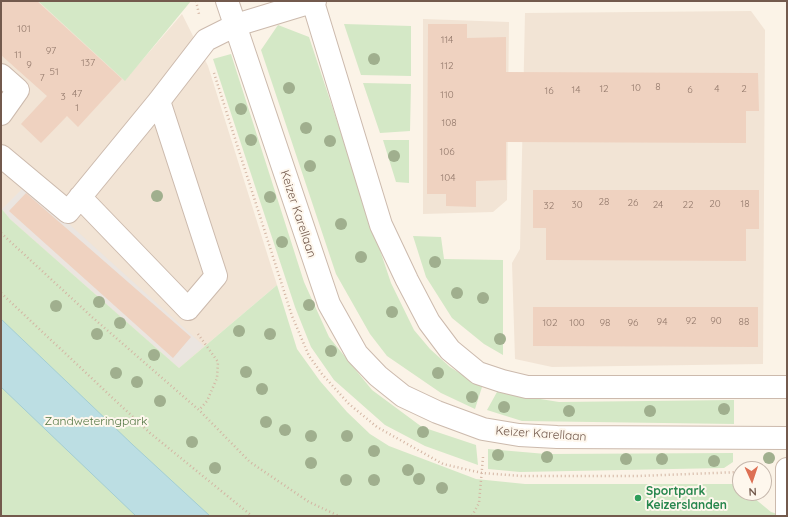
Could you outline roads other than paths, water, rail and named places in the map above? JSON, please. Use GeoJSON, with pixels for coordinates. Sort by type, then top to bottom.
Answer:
{"type":"FeatureCollection","features":[{"type":"Feature","properties":{"kind":"street","name":"Keizer Karellaan"},"geometry":{"type":"LineString","coordinates":[[227,1],[329,304],[357,354],[378,376],[403,396],[437,412],[484,429],[519,435],[557,437],[787,438]]}},
{"type":"Feature","properties":{"kind":"street"},"geometry":{"type":"LineString","coordinates":[[1,156],[68,212],[159,101],[206,40],[236,25],[314,1],[381,225],[406,280],[429,322],[450,350],[478,373],[502,381],[528,387],[787,388]]}},
{"type":"Feature","properties":{"kind":"street"},"geometry":{"type":"LineString","coordinates":[[1,75],[18,90],[1,114]]}},
{"type":"Feature","properties":{"kind":"street"},"geometry":{"type":"LineString","coordinates":[[80,197],[188,309],[216,276],[159,101]]}},
{"type":"Feature","properties":{"kind":"street"},"geometry":{"type":"LineString","coordinates":[[787,469],[787,516]]}},
{"type":"Feature","properties":{"kind":"water"},"geometry":{"type":"Polygon","coordinates":[[[1,319],[210,516],[136,516],[1,387],[1,319]]]}},
{"type":"Feature","properties":{"kind":"place","name":"Sportpark Keizerslanden"},"geometry":{"type":"Point","coordinates":[638,498]}},
{"type":"Feature","properties":{"kind":"park label","name":"Zandweteringpark"},"geometry":{"type":"Point","coordinates":[96,421]}}]}
